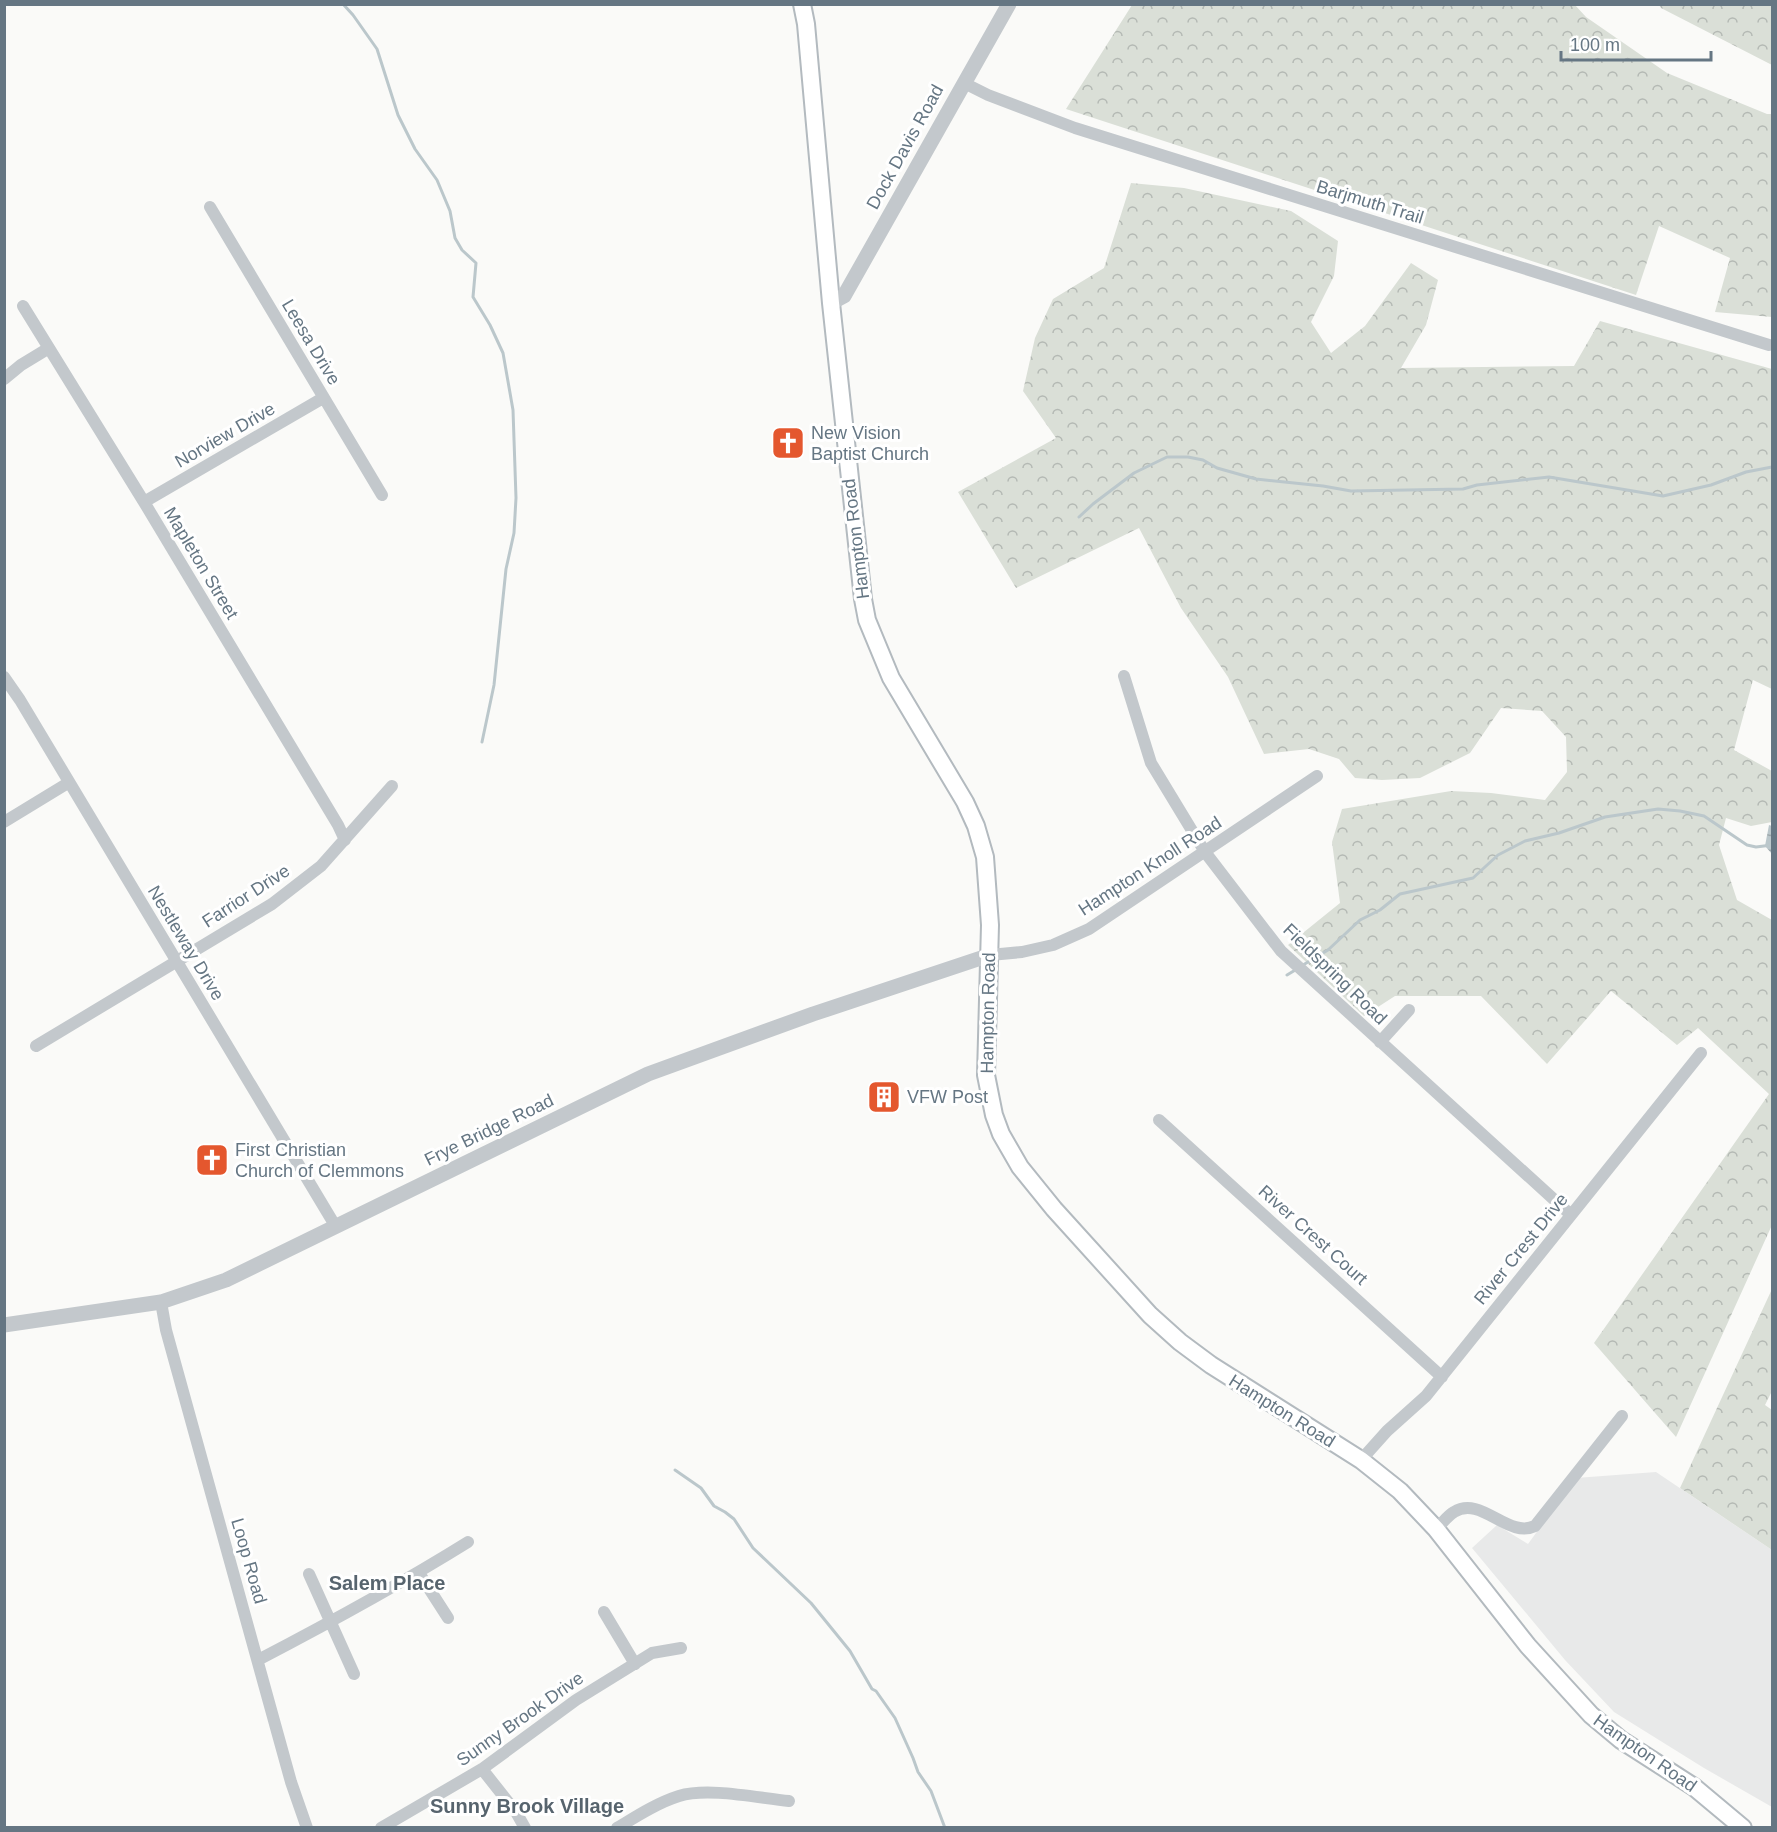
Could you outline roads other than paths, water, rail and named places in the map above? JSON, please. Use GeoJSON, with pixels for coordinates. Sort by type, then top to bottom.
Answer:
{"type":"FeatureCollection","features":[{"type":"Feature","properties":{"kind":"main road","name":"Hampton Road"},"geometry":{"type":"LineString","coordinates":[[802,4],[806,24],[856,549],[867,620],[891,678],[965,802],[976,826],[985,857],[989,887],[990,955],[985,1046],[986,1075],[989,1096],[1001,1134],[1020,1167],[1054,1209],[1124,1288],[1173,1337],[1211,1365],[1361,1460],[1400,1491],[1436,1529],[1528,1646],[1591,1715],[1621,1740],[1694,1787],[1743,1827]]}},
{"type":"Feature","properties":{"kind":"street","name":"Dock Davis Road"},"geometry":{"type":"LineString","coordinates":[[831,303],[844,296],[1009,4]]}},
{"type":"Feature","properties":{"kind":"street","name":"Barjmuth Trail"},"geometry":{"type":"LineString","coordinates":[[964,83],[988,95],[1075,128],[1768,345]]}},
{"type":"Feature","properties":{"kind":"street","name":"Leesa Drive"},"geometry":{"type":"LineString","coordinates":[[210,207],[382,495]]}},
{"type":"Feature","properties":{"kind":"street","name":"Mapleton Street"},"geometry":{"type":"LineString","coordinates":[[23,306],[144,502],[345,840]]}},
{"type":"Feature","properties":{"kind":"street"},"geometry":{"type":"LineString","coordinates":[[4,379],[21,365],[49,348]]}},
{"type":"Feature","properties":{"kind":"street","name":"Norview Drive"},"geometry":{"type":"LineString","coordinates":[[144,502],[324,398]]}},
{"type":"Feature","properties":{"kind":"street","name":"Fieldspring Road"},"geometry":{"type":"LineString","coordinates":[[1124,676],[1151,762],[1205,852],[1281,951],[1572,1215]]}},
{"type":"Feature","properties":{"kind":"street","name":"Nestleway Drive"},"geometry":{"type":"LineString","coordinates":[[4,677],[20,700],[336,1227]]}},
{"type":"Feature","properties":{"kind":"street","name":"Hampton Knoll Road"},"geometry":{"type":"LineString","coordinates":[[990,955],[1022,952],[1053,945],[1089,929],[1317,776]]}},
{"type":"Feature","properties":{"kind":"street"},"geometry":{"type":"LineString","coordinates":[[4,822],[68,783]]}},
{"type":"Feature","properties":{"kind":"street","name":"Farrior Drive"},"geometry":{"type":"LineString","coordinates":[[36,1046],[272,904],[321,866],[393,786]]}},
{"type":"Feature","properties":{"kind":"street","name":"Frye Bridge Road"},"geometry":{"type":"LineString","coordinates":[[4,1325],[161,1302],[226,1281],[648,1074],[813,1014],[990,955]]}},
{"type":"Feature","properties":{"kind":"street"},"geometry":{"type":"LineString","coordinates":[[1380,1042],[1409,1010]]}},
{"type":"Feature","properties":{"kind":"street","name":"River Crest Drive"},"geometry":{"type":"LineString","coordinates":[[1361,1460],[1442,1377],[1701,1053]]}},
{"type":"Feature","properties":{"kind":"street","name":"River Crest Court"},"geometry":{"type":"LineString","coordinates":[[1159,1120],[1442,1377]]}},
{"type":"Feature","properties":{"kind":"street","name":"Loop Road"},"geometry":{"type":"LineString","coordinates":[[161,1302],[166,1330],[291,1782],[306,1827]]}},
{"type":"Feature","properties":{"kind":"street"},"geometry":{"type":"LineString","coordinates":[[1436,1529],[1453,1512],[1469,1509],[1487,1512],[1521,1529],[1535,1526],[1622,1416]]}},
{"type":"Feature","properties":{"kind":"street"},"geometry":{"type":"LineString","coordinates":[[258,1660],[419,1573],[468,1542]]}},
{"type":"Feature","properties":{"kind":"street"},"geometry":{"type":"LineString","coordinates":[[419,1573],[448,1618]]}},
{"type":"Feature","properties":{"kind":"street"},"geometry":{"type":"LineString","coordinates":[[309,1574],[354,1674]]}},
{"type":"Feature","properties":{"kind":"street"},"geometry":{"type":"LineString","coordinates":[[604,1612],[635,1664]]}},
{"type":"Feature","properties":{"kind":"street","name":"Sunny Brook Drive"},"geometry":{"type":"LineString","coordinates":[[385,1827],[482,1769],[567,1706],[652,1653],[681,1648]]}},
{"type":"Feature","properties":{"kind":"street"},"geometry":{"type":"LineString","coordinates":[[482,1769],[525,1827]]}},
{"type":"Feature","properties":{"kind":"street"},"geometry":{"type":"LineString","coordinates":[[616,1827],[666,1801],[693,1793],[707,1792],[789,1801]]}},
{"type":"Feature","properties":{"kind":"water"},"geometry":{"type":"Polygon","coordinates":[[[1769,825],[1772,826],[1772,854],[1765,846],[1769,825]]]}},
{"type":"Feature","properties":{"kind":"waterway"},"geometry":{"type":"LineString","coordinates":[[343,4],[377,49],[398,115],[415,149],[437,180],[450,211],[455,238],[462,250],[476,263],[473,297],[503,353],[513,410],[516,498],[514,533],[506,569],[494,685],[482,742]]}},
{"type":"Feature","properties":{"kind":"waterway"},"geometry":{"type":"LineString","coordinates":[[1079,517],[1134,473],[1167,457],[1203,460],[1217,468],[1256,479],[1351,491],[1463,489],[1477,485],[1549,477],[1663,496],[1711,485],[1746,472],[1772,467]]}},
{"type":"Feature","properties":{"kind":"waterway"},"geometry":{"type":"LineString","coordinates":[[1303,965],[1328,950],[1360,920],[1380,910],[1400,894],[1473,878],[1498,855],[1525,841],[1559,833],[1605,817],[1658,809],[1680,811],[1704,816],[1747,845],[1756,847],[1772,845]]}},
{"type":"Feature","properties":{"kind":"waterway"},"geometry":{"type":"LineString","coordinates":[[1287,975],[1297,969]]}},
{"type":"Feature","properties":{"kind":"waterway"},"geometry":{"type":"LineString","coordinates":[[675,1470],[701,1488],[714,1506],[734,1519],[753,1548],[811,1603],[850,1651],[872,1689],[876,1691],[895,1718],[918,1772],[931,1791],[945,1828]]}},
{"type":"Feature","properties":{"kind":"place","name":"New Vision Baptist Church"},"geometry":{"type":"Point","coordinates":[788,443]}},
{"type":"Feature","properties":{"kind":"place","name":"VFW Post"},"geometry":{"type":"Point","coordinates":[884,1097]}},
{"type":"Feature","properties":{"kind":"place","name":"First Christian Church of Clemmons"},"geometry":{"type":"Point","coordinates":[212,1160]}},
{"type":"Feature","properties":{"kind":"district","name":"Salem Place"},"geometry":{"type":"Point","coordinates":[387,1583]}},
{"type":"Feature","properties":{"kind":"district","name":"Sunny Brook Village"},"geometry":{"type":"Point","coordinates":[527,1806]}}]}
